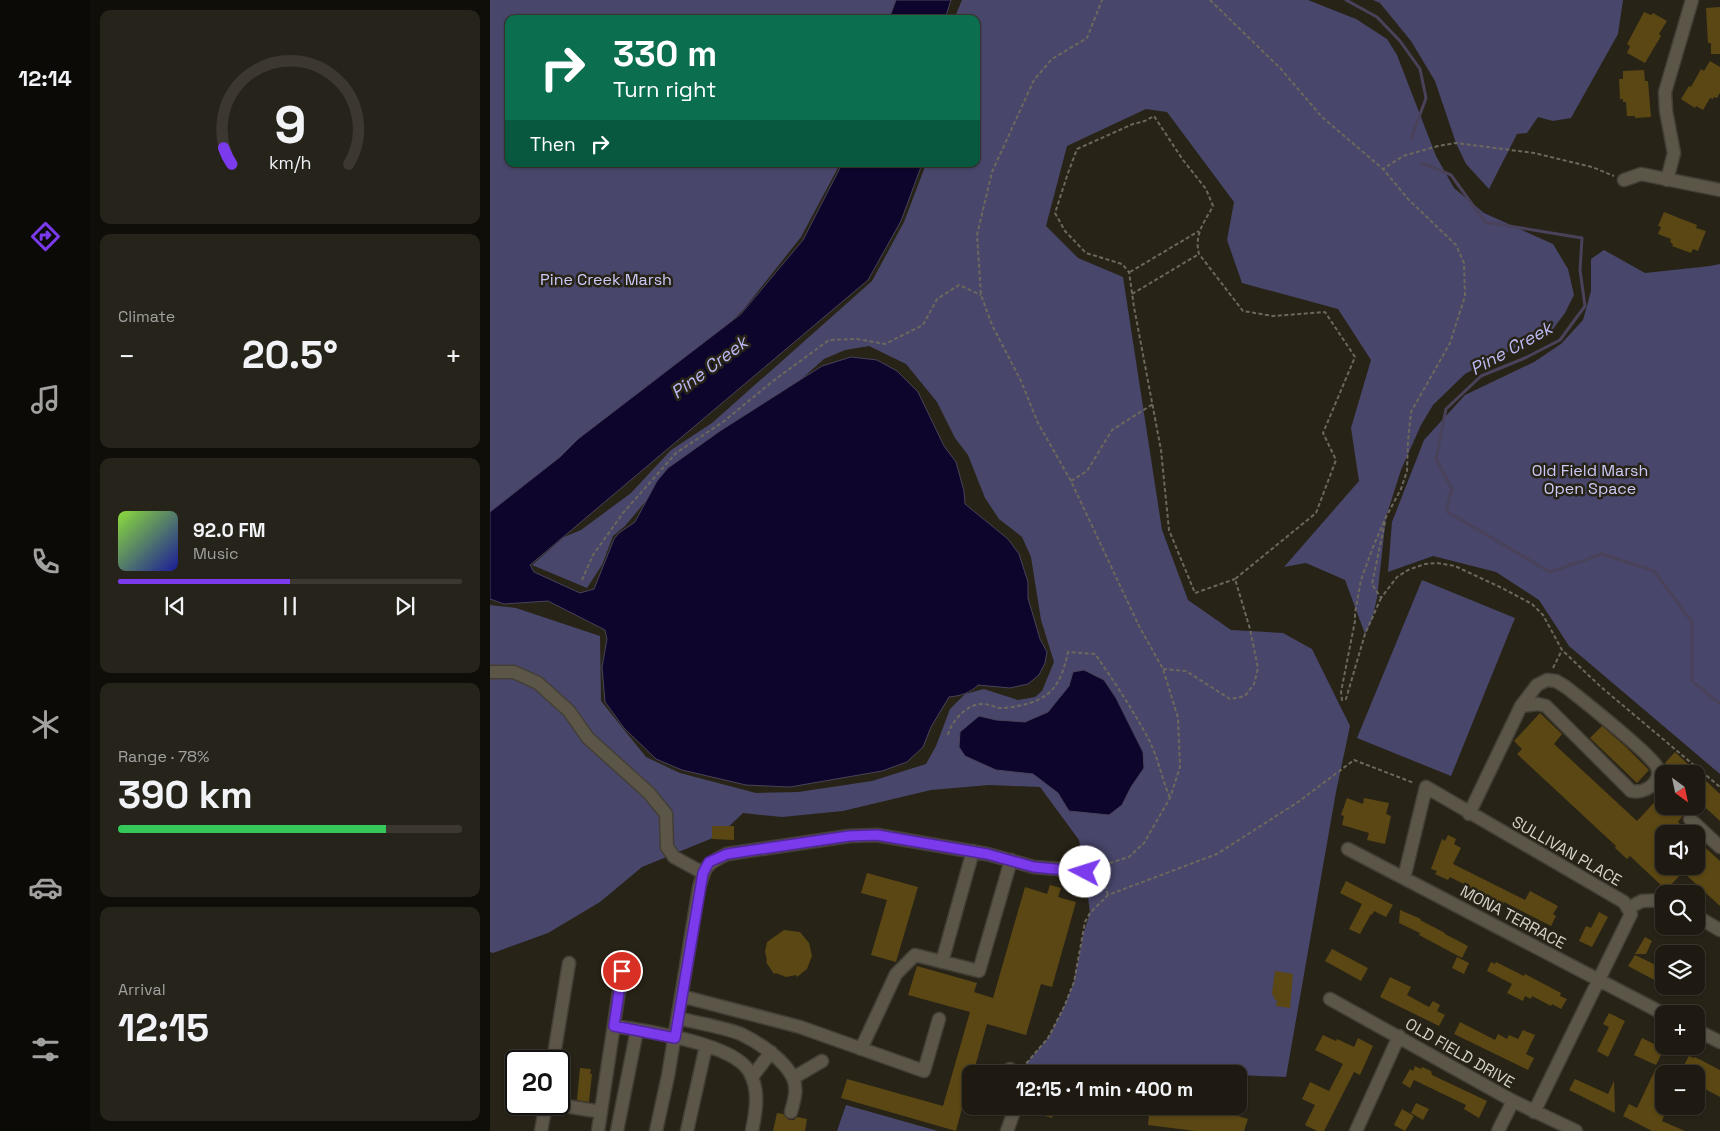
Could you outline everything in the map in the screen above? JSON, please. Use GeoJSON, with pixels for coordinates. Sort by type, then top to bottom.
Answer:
{"type":"FeatureCollection","features":[{"type":"Feature","properties":{"kind":"street"},"geometry":{"type":"LineString","coordinates":[[1666,180],[1674,154],[1666,111],[1665,92],[1692,0]]}},
{"type":"Feature","properties":{"kind":"street"},"geometry":{"type":"LineString","coordinates":[[1624,180],[1641,174],[1720,190]]}},
{"type":"Feature","properties":{"kind":"street"},"geometry":{"type":"LineString","coordinates":[[490,672],[514,672],[538,683],[569,712],[588,738],[649,793],[666,814],[667,847],[674,857],[703,873]]}},
{"type":"Feature","properties":{"kind":"street"},"geometry":{"type":"LineString","coordinates":[[1469,814],[1521,706],[1537,685],[1547,680],[1556,681],[1566,687],[1643,751],[1656,767],[1658,776],[1654,783],[1645,791],[1631,791],[1546,706],[1538,704],[1521,706]]}},
{"type":"Feature","properties":{"kind":"street"},"geometry":{"type":"LineString","coordinates":[[1404,878],[1426,787]]}},
{"type":"Feature","properties":{"kind":"street","name":"SULLIVAN PLACE"},"geometry":{"type":"LineString","coordinates":[[1426,787],[1469,814],[1624,902],[1630,914],[1534,1112]]}},
{"type":"Feature","properties":{"kind":"street"},"geometry":{"type":"LineString","coordinates":[[1690,820],[1720,847]]}},
{"type":"Feature","properties":{"kind":"street"},"geometry":{"type":"LineString","coordinates":[[656,1131],[675,1038],[703,873],[709,862],[727,854],[849,836],[877,835],[973,851],[1034,867],[1085,872]]}},
{"type":"Feature","properties":{"kind":"street","name":"MONA TERRACE"},"geometry":{"type":"LineString","coordinates":[[1348,848],[1655,1009]]}},
{"type":"Feature","properties":{"kind":"street"},"geometry":{"type":"LineString","coordinates":[[942,962],[973,851]]}},
{"type":"Feature","properties":{"kind":"street"},"geometry":{"type":"LineString","coordinates":[[861,1049],[896,974],[915,955],[979,971],[1011,860]]}},
{"type":"Feature","properties":{"kind":"street"},"geometry":{"type":"LineString","coordinates":[[1628,908],[1649,900],[1655,900]]}},
{"type":"Feature","properties":{"kind":"street"},"geometry":{"type":"LineString","coordinates":[[1705,921],[1720,930]]}},
{"type":"Feature","properties":{"kind":"street"},"geometry":{"type":"LineString","coordinates":[[555,1050],[569,963]]}},
{"type":"Feature","properties":{"kind":"street"},"geometry":{"type":"LineString","coordinates":[[598,1131],[622,971]]}},
{"type":"Feature","properties":{"kind":"street"},"geometry":{"type":"LineString","coordinates":[[682,996],[800,1027],[924,1071],[939,1019]]}},
{"type":"Feature","properties":{"kind":"street","name":"OLD FIELD DRIVE"},"geometry":{"type":"LineString","coordinates":[[1330,999],[1513,1101],[1576,1131]]}},
{"type":"Feature","properties":{"kind":"street"},"geometry":{"type":"LineString","coordinates":[[678,1018],[741,1034],[771,1052],[785,1066],[793,1078],[796,1093],[791,1112]]}},
{"type":"Feature","properties":{"kind":"street"},"geometry":{"type":"LineString","coordinates":[[614,1026],[706,1046],[723,1051],[740,1061],[752,1077],[757,1098],[752,1131]]}},
{"type":"Feature","properties":{"kind":"street"},"geometry":{"type":"LineString","coordinates":[[617,1131],[638,1030]]}},
{"type":"Feature","properties":{"kind":"street"},"geometry":{"type":"LineString","coordinates":[[1705,1034],[1720,1042]]}},
{"type":"Feature","properties":{"kind":"street"},"geometry":{"type":"LineString","coordinates":[[1356,1131],[1399,1036]]}},
{"type":"Feature","properties":{"kind":"street"},"geometry":{"type":"LineString","coordinates":[[686,1131],[706,1046]]}},
{"type":"Feature","properties":{"kind":"street"},"geometry":{"type":"LineString","coordinates":[[752,1077],[771,1052]]}},
{"type":"Feature","properties":{"kind":"street"},"geometry":{"type":"LineString","coordinates":[[793,1078],[822,1061]]}},
{"type":"Feature","properties":{"kind":"street"},"geometry":{"type":"LineString","coordinates":[[1498,1131],[1513,1101]]}},
{"type":"Feature","properties":{"kind":"street"},"geometry":{"type":"LineString","coordinates":[[570,1107],[601,1112]]}},
{"type":"Feature","properties":{"kind":"street"},"geometry":{"type":"LineString","coordinates":[[541,1131],[544,1115]]}},
{"type":"Feature","properties":{"kind":"street"},"geometry":{"type":"LineString","coordinates":[[1007,1131],[1013,1115]]}},
{"type":"Feature","properties":{"kind":"path"},"geometry":{"type":"LineString","coordinates":[[1085,872],[1129,857],[1144,843],[1170,798],[1180,767],[1178,718],[1163,669],[1139,626],[1071,481],[1038,423],[1020,381],[992,325],[981,295],[977,235],[992,172],[1034,80],[1052,59],[1087,38],[1102,0]]}},
{"type":"Feature","properties":{"kind":"path"},"geometry":{"type":"LineString","coordinates":[[1210,0],[1280,68],[1322,116],[1383,169],[1408,199],[1456,245],[1464,263],[1465,296],[1450,344],[1411,412],[1407,471],[1401,489],[1373,547],[1361,580],[1355,613],[1356,621],[1341,692],[1342,700],[1346,699],[1366,634],[1381,598],[1397,577],[1408,570],[1431,563],[1454,566],[1532,604],[1543,615],[1562,650],[1601,687],[1720,787]]}},
{"type":"Feature","properties":{"kind":"path"},"geometry":{"type":"LineString","coordinates":[[1154,116],[1183,160],[1206,189],[1213,206],[1199,231],[1196,243],[1199,254],[1243,311],[1273,316],[1324,312],[1355,357],[1322,433],[1336,460],[1316,513],[1235,579],[1195,592],[1169,530],[1161,450],[1129,272],[1122,264],[1086,253],[1065,231],[1055,213],[1077,149],[1154,116]]}},
{"type":"Feature","properties":{"kind":"path"},"geometry":{"type":"LineString","coordinates":[[1383,169],[1403,156],[1438,146],[1456,144],[1534,153],[1592,167],[1624,180]]}},
{"type":"Feature","properties":{"kind":"path"},"geometry":{"type":"LineString","coordinates":[[1129,272],[1199,231]]}},
{"type":"Feature","properties":{"kind":"path"},"geometry":{"type":"LineString","coordinates":[[1132,294],[1199,254]]}},
{"type":"Feature","properties":{"kind":"path"},"geometry":{"type":"LineString","coordinates":[[582,580],[593,556],[623,513],[676,453],[723,422],[773,381],[829,340],[857,339],[885,344],[923,325],[936,299],[959,285],[981,295]]}},
{"type":"Feature","properties":{"kind":"path"},"geometry":{"type":"LineString","coordinates":[[1071,481],[1087,471],[1112,430],[1153,404]]}},
{"type":"Feature","properties":{"kind":"path"},"geometry":{"type":"LineString","coordinates":[[1381,598],[1372,584],[1386,517]]}},
{"type":"Feature","properties":{"kind":"path"},"geometry":{"type":"LineString","coordinates":[[1163,669],[1186,671],[1230,699],[1245,696],[1254,684],[1258,668],[1250,629],[1235,579]]}},
{"type":"Feature","properties":{"kind":"path"},"geometry":{"type":"LineString","coordinates":[[1547,680],[1562,650]]}},
{"type":"Feature","properties":{"kind":"path"},"geometry":{"type":"LineString","coordinates":[[948,735],[950,727],[966,710],[982,704],[1002,708],[1031,703],[1050,693],[1063,673],[1068,652],[1095,654],[1112,677],[1149,739],[1170,798]]}},
{"type":"Feature","properties":{"kind":"path"},"geometry":{"type":"LineString","coordinates":[[1025,1065],[1048,1038],[1064,1007],[1074,982],[1085,922],[1090,913],[1108,895],[1217,854],[1298,802],[1354,760],[1426,787]]}},
{"type":"Feature","properties":{"kind":"path"},"geometry":{"type":"LineString","coordinates":[[1099,866],[1108,895]]}},
{"type":"Feature","properties":{"kind":"green space","name":"Pine Creek Marsh"},"geometry":{"type":"Polygon","coordinates":[[[490,0],[902,0],[896,15],[505,15],[505,167],[838,167],[801,237],[744,309],[730,323],[490,520],[490,0]]]}},
{"type":"Feature","properties":{"kind":"green space"},"geometry":{"type":"Polygon","coordinates":[[[962,0],[1308,0],[1356,19],[1387,39],[1397,55],[1436,156],[1454,188],[1484,213],[1553,244],[1568,269],[1574,295],[1565,313],[1550,333],[1498,356],[1465,374],[1433,405],[1421,425],[1401,470],[1386,517],[1377,598],[1372,620],[1365,634],[1345,580],[1306,563],[1284,567],[1359,481],[1351,428],[1371,360],[1338,309],[1242,283],[1227,240],[1234,202],[1167,112],[1146,109],[1067,146],[1046,226],[1078,258],[1123,277],[1162,530],[1188,600],[1231,630],[1283,633],[1312,649],[1350,726],[1336,792],[1286,1077],[1247,1075],[1247,1065],[1025,1065],[1048,1038],[1064,1007],[1074,982],[1083,935],[1090,913],[1079,840],[1040,787],[989,785],[931,790],[843,811],[782,817],[743,813],[720,835],[642,867],[600,902],[548,933],[493,953],[490,952],[490,605],[516,608],[600,636],[601,701],[646,757],[680,773],[756,793],[798,792],[872,781],[926,764],[936,746],[950,709],[965,694],[984,689],[1018,700],[1035,697],[1042,691],[1054,662],[1041,620],[1031,557],[1022,537],[999,519],[985,498],[968,455],[955,438],[937,402],[906,364],[869,346],[845,350],[824,359],[798,382],[671,471],[625,526],[613,536],[602,565],[587,588],[532,565],[564,537],[581,530],[631,493],[671,450],[712,423],[872,281],[904,222],[925,167],[980,167],[980,15],[956,15],[962,0]]]}},
{"type":"Feature","properties":{"kind":"green space"},"geometry":{"type":"Polygon","coordinates":[[[1373,0],[1623,0],[1618,34],[1571,118],[1553,121],[1538,117],[1527,133],[1517,134],[1489,189],[1466,164],[1456,143],[1435,81],[1411,41],[1380,3],[1373,0]]]}},
{"type":"Feature","properties":{"kind":"green space","name":"Old Field Marsh Open Space"},"geometry":{"type":"Polygon","coordinates":[[[1604,250],[1645,273],[1720,264],[1720,774],[1569,646],[1539,600],[1496,572],[1433,556],[1388,572],[1392,522],[1424,440],[1465,395],[1534,362],[1561,344],[1583,320],[1591,291],[1591,259],[1604,250]]]}},
{"type":"Feature","properties":{"kind":"green space"},"geometry":{"type":"Polygon","coordinates":[[[1422,580],[1515,618],[1451,776],[1357,738],[1422,580]]]}},
{"type":"Feature","properties":{"kind":"green space"},"geometry":{"type":"Polygon","coordinates":[[[846,1105],[938,1131],[837,1131],[846,1105]]]}},
{"type":"Feature","properties":{"kind":"water"},"geometry":{"type":"Polygon","coordinates":[[[896,0],[951,0],[946,15],[890,15],[896,0]]]}},
{"type":"Feature","properties":{"kind":"water"},"geometry":{"type":"Polygon","coordinates":[[[840,167],[921,167],[901,221],[868,280],[530,565],[534,572],[580,593],[594,589],[614,539],[619,533],[635,522],[657,481],[668,468],[720,431],[822,366],[851,357],[877,360],[897,371],[918,392],[944,446],[956,462],[964,491],[965,504],[1008,539],[1019,554],[1028,582],[1028,598],[1040,639],[1047,652],[1045,663],[1039,675],[1028,684],[1010,688],[978,685],[965,694],[949,697],[931,727],[923,747],[907,762],[882,771],[790,787],[746,785],[682,770],[656,759],[624,728],[605,702],[602,667],[607,639],[605,630],[548,601],[504,604],[490,599],[490,512],[560,457],[578,439],[741,314],[803,240],[840,167]]]}},
{"type":"Feature","properties":{"kind":"water"},"geometry":{"type":"Polygon","coordinates":[[[1084,670],[1104,680],[1116,698],[1143,752],[1144,768],[1122,805],[1109,815],[1069,811],[1058,793],[1033,774],[996,770],[965,756],[959,747],[960,732],[979,716],[996,720],[1025,722],[1048,712],[1069,686],[1073,672],[1084,670]]]}},
{"type":"Feature","properties":{"kind":"building"},"geometry":{"type":"Polygon","coordinates":[[[1720,7],[1720,54],[1711,54],[1711,43],[1708,43],[1706,8],[1720,7]]]}},
{"type":"Feature","properties":{"kind":"building"},"geometry":{"type":"Polygon","coordinates":[[[1644,12],[1651,15],[1653,13],[1667,21],[1659,34],[1661,36],[1645,63],[1627,53],[1630,46],[1627,44],[1644,12]]]}},
{"type":"Feature","properties":{"kind":"building"},"geometry":{"type":"Polygon","coordinates":[[[1710,61],[1720,67],[1720,93],[1717,98],[1710,98],[1703,110],[1696,106],[1695,108],[1681,99],[1689,86],[1691,87],[1701,69],[1704,71],[1710,61]]]}},
{"type":"Feature","properties":{"kind":"building"},"geometry":{"type":"Polygon","coordinates":[[[1644,70],[1645,81],[1648,81],[1651,117],[1635,118],[1635,116],[1627,116],[1626,102],[1620,99],[1619,79],[1623,79],[1623,71],[1644,70]]]}},
{"type":"Feature","properties":{"kind":"building"},"geometry":{"type":"Polygon","coordinates":[[[1664,212],[1697,225],[1696,228],[1706,231],[1698,251],[1693,249],[1691,253],[1672,246],[1671,239],[1658,234],[1661,227],[1658,226],[1664,212]]]}},
{"type":"Feature","properties":{"kind":"building"},"geometry":{"type":"Polygon","coordinates":[[[1540,713],[1562,734],[1554,744],[1637,821],[1655,802],[1655,815],[1683,815],[1678,822],[1681,825],[1655,825],[1655,875],[1680,875],[1671,885],[1661,885],[1630,856],[1627,859],[1615,848],[1616,846],[1517,754],[1522,749],[1514,741],[1540,713]]]}},
{"type":"Feature","properties":{"kind":"building"},"geometry":{"type":"Polygon","coordinates":[[[1602,726],[1649,770],[1637,783],[1590,738],[1602,726]]]}},
{"type":"Feature","properties":{"kind":"building"},"geometry":{"type":"Polygon","coordinates":[[[1675,752],[1689,765],[1667,765],[1665,763],[1675,752]]]}},
{"type":"Feature","properties":{"kind":"building"},"geometry":{"type":"Polygon","coordinates":[[[1705,780],[1720,794],[1720,821],[1705,807],[1705,780]]]}},
{"type":"Feature","properties":{"kind":"building"},"geometry":{"type":"Polygon","coordinates":[[[1347,798],[1363,804],[1364,798],[1389,803],[1386,814],[1391,816],[1385,844],[1367,840],[1369,833],[1342,825],[1344,816],[1341,815],[1347,798]]]}},
{"type":"Feature","properties":{"kind":"building"},"geometry":{"type":"Polygon","coordinates":[[[712,826],[734,826],[734,840],[712,839],[712,826]]]}},
{"type":"Feature","properties":{"kind":"building"},"geometry":{"type":"Polygon","coordinates":[[[1448,835],[1456,839],[1454,844],[1461,848],[1453,864],[1525,900],[1530,891],[1558,906],[1553,914],[1556,916],[1551,926],[1450,877],[1448,880],[1435,874],[1437,871],[1431,869],[1442,839],[1445,841],[1448,835]]]}},
{"type":"Feature","properties":{"kind":"building"},"geometry":{"type":"Polygon","coordinates":[[[1705,847],[1720,861],[1720,906],[1705,892],[1705,885],[1697,885],[1686,875],[1705,875],[1705,847]]]}},
{"type":"Feature","properties":{"kind":"building"},"geometry":{"type":"Polygon","coordinates":[[[867,873],[918,887],[896,962],[871,955],[887,900],[861,893],[867,873]]]}},
{"type":"Feature","properties":{"kind":"building"},"geometry":{"type":"Polygon","coordinates":[[[1346,881],[1393,905],[1386,917],[1374,911],[1360,934],[1349,929],[1362,904],[1340,893],[1346,881]]]}},
{"type":"Feature","properties":{"kind":"building"},"geometry":{"type":"Polygon","coordinates":[[[1050,885],[1061,888],[1058,897],[1076,902],[1052,987],[1041,984],[1026,1035],[987,1024],[976,1065],[962,1065],[962,1108],[956,1131],[841,1098],[847,1079],[943,1106],[970,1012],[908,995],[917,966],[977,983],[974,992],[993,998],[1025,887],[1047,894],[1050,885]]]}},
{"type":"Feature","properties":{"kind":"building"},"geometry":{"type":"Polygon","coordinates":[[[1400,910],[1421,919],[1468,946],[1462,958],[1399,923],[1400,910]]]}},
{"type":"Feature","properties":{"kind":"building"},"geometry":{"type":"Polygon","coordinates":[[[1599,912],[1608,917],[1592,947],[1579,941],[1586,926],[1591,928],[1599,912]]]}},
{"type":"Feature","properties":{"kind":"building"},"geometry":{"type":"Polygon","coordinates":[[[784,930],[800,932],[809,943],[812,956],[807,969],[797,977],[796,975],[786,977],[774,974],[766,962],[767,942],[784,930]]]}},
{"type":"Feature","properties":{"kind":"building"},"geometry":{"type":"Polygon","coordinates":[[[1645,937],[1652,941],[1646,954],[1635,954],[1645,937]]]}},
{"type":"Feature","properties":{"kind":"building"},"geometry":{"type":"Polygon","coordinates":[[[1332,949],[1368,968],[1361,981],[1325,961],[1332,949]]]}},
{"type":"Feature","properties":{"kind":"building"},"geometry":{"type":"Polygon","coordinates":[[[1635,955],[1655,965],[1655,980],[1628,966],[1635,955]]]}},
{"type":"Feature","properties":{"kind":"building"},"geometry":{"type":"Polygon","coordinates":[[[1457,957],[1469,963],[1464,974],[1452,968],[1457,957]]]}},
{"type":"Feature","properties":{"kind":"building"},"geometry":{"type":"Polygon","coordinates":[[[1491,962],[1495,964],[1496,962],[1524,976],[1525,974],[1561,993],[1560,996],[1567,999],[1561,1009],[1532,996],[1531,999],[1525,996],[1523,1001],[1507,993],[1512,984],[1487,971],[1491,962]]]}},
{"type":"Feature","properties":{"kind":"building"},"geometry":{"type":"Polygon","coordinates":[[[1275,971],[1293,974],[1290,1008],[1276,1006],[1277,1000],[1275,1000],[1272,993],[1275,971]]]}},
{"type":"Feature","properties":{"kind":"building"},"geometry":{"type":"Polygon","coordinates":[[[1390,977],[1411,987],[1407,995],[1429,1007],[1433,1001],[1440,1005],[1437,1011],[1445,1015],[1439,1026],[1380,997],[1390,977]]]}},
{"type":"Feature","properties":{"kind":"building"},"geometry":{"type":"Polygon","coordinates":[[[1609,1013],[1625,1021],[1608,1057],[1597,1051],[1609,1027],[1603,1024],[1609,1013]]]}},
{"type":"Feature","properties":{"kind":"building"},"geometry":{"type":"Polygon","coordinates":[[[1460,1022],[1495,1040],[1498,1034],[1507,1039],[1509,1035],[1518,1039],[1523,1030],[1535,1035],[1526,1054],[1534,1058],[1528,1070],[1454,1034],[1460,1022]]]}},
{"type":"Feature","properties":{"kind":"building"},"geometry":{"type":"Polygon","coordinates":[[[1323,1035],[1354,1047],[1358,1038],[1373,1046],[1360,1075],[1354,1072],[1324,1131],[1317,1131],[1305,1125],[1315,1105],[1302,1099],[1310,1082],[1329,1091],[1343,1064],[1315,1050],[1323,1035]]]}},
{"type":"Feature","properties":{"kind":"building"},"geometry":{"type":"Polygon","coordinates":[[[1642,1038],[1655,1044],[1655,1055],[1661,1055],[1656,1065],[1634,1055],[1642,1038]]]}},
{"type":"Feature","properties":{"kind":"building"},"geometry":{"type":"Polygon","coordinates":[[[1689,1056],[1695,1057],[1720,1070],[1720,1097],[1705,1089],[1705,1065],[1684,1065],[1689,1056]]]}},
{"type":"Feature","properties":{"kind":"building"},"geometry":{"type":"Polygon","coordinates":[[[1415,1066],[1431,1071],[1432,1075],[1487,1101],[1479,1118],[1464,1109],[1466,1105],[1414,1080],[1410,1088],[1402,1083],[1410,1069],[1413,1071],[1415,1066]]]}},
{"type":"Feature","properties":{"kind":"building"},"geometry":{"type":"Polygon","coordinates":[[[580,1068],[591,1069],[589,1102],[577,1100],[580,1068]]]}},
{"type":"Feature","properties":{"kind":"building"},"geometry":{"type":"Polygon","coordinates":[[[1655,1070],[1655,1115],[1664,1115],[1662,1121],[1685,1131],[1652,1131],[1623,1116],[1629,1104],[1637,1108],[1655,1070]]]}},
{"type":"Feature","properties":{"kind":"building"},"geometry":{"type":"Polygon","coordinates":[[[1575,1079],[1608,1094],[1614,1081],[1615,1113],[1569,1090],[1575,1079]]]}},
{"type":"Feature","properties":{"kind":"building"},"geometry":{"type":"Polygon","coordinates":[[[1416,1103],[1429,1109],[1423,1120],[1411,1113],[1416,1103]]]}},
{"type":"Feature","properties":{"kind":"building"},"geometry":{"type":"Polygon","coordinates":[[[1402,1109],[1414,1116],[1405,1131],[1394,1125],[1402,1109]]]}},
{"type":"Feature","properties":{"kind":"building"},"geometry":{"type":"Polygon","coordinates":[[[777,1113],[783,1114],[789,1120],[794,1120],[797,1117],[807,1119],[805,1131],[773,1131],[777,1113]]]}},
{"type":"Feature","properties":{"kind":"building"},"geometry":{"type":"Polygon","coordinates":[[[1041,1115],[1053,1115],[1052,1118],[1041,1115]]]}},
{"type":"Feature","properties":{"kind":"building"},"geometry":{"type":"Polygon","coordinates":[[[1149,1115],[1235,1115],[1248,1119],[1244,1131],[1195,1131],[1148,1125],[1149,1115]]]}},
{"type":"Feature","properties":{"kind":"waterway","name":"Pine Creek"},"geometry":{"type":"LineString","coordinates":[[1346,0],[1377,17],[1400,41],[1420,69],[1426,98],[1411,139]]}},
{"type":"Feature","properties":{"kind":"waterway","name":"Pine Creek"},"geometry":{"type":"LineString","coordinates":[[1422,163],[1451,175],[1485,222],[1582,238],[1580,270],[1585,306],[1560,340],[1525,358],[1481,376],[1446,409],[1436,459],[1452,489],[1446,511],[1550,572],[1602,554],[1654,571],[1692,622],[1692,681],[1720,704]]}},
{"type":"Feature","properties":{"kind":"route"},"geometry":{"type":"LineString","coordinates":[[622,971],[614,1026],[675,1038],[703,873],[709,862],[727,854],[849,836],[877,835],[987,854],[1034,867],[1085,872]]}}]}
